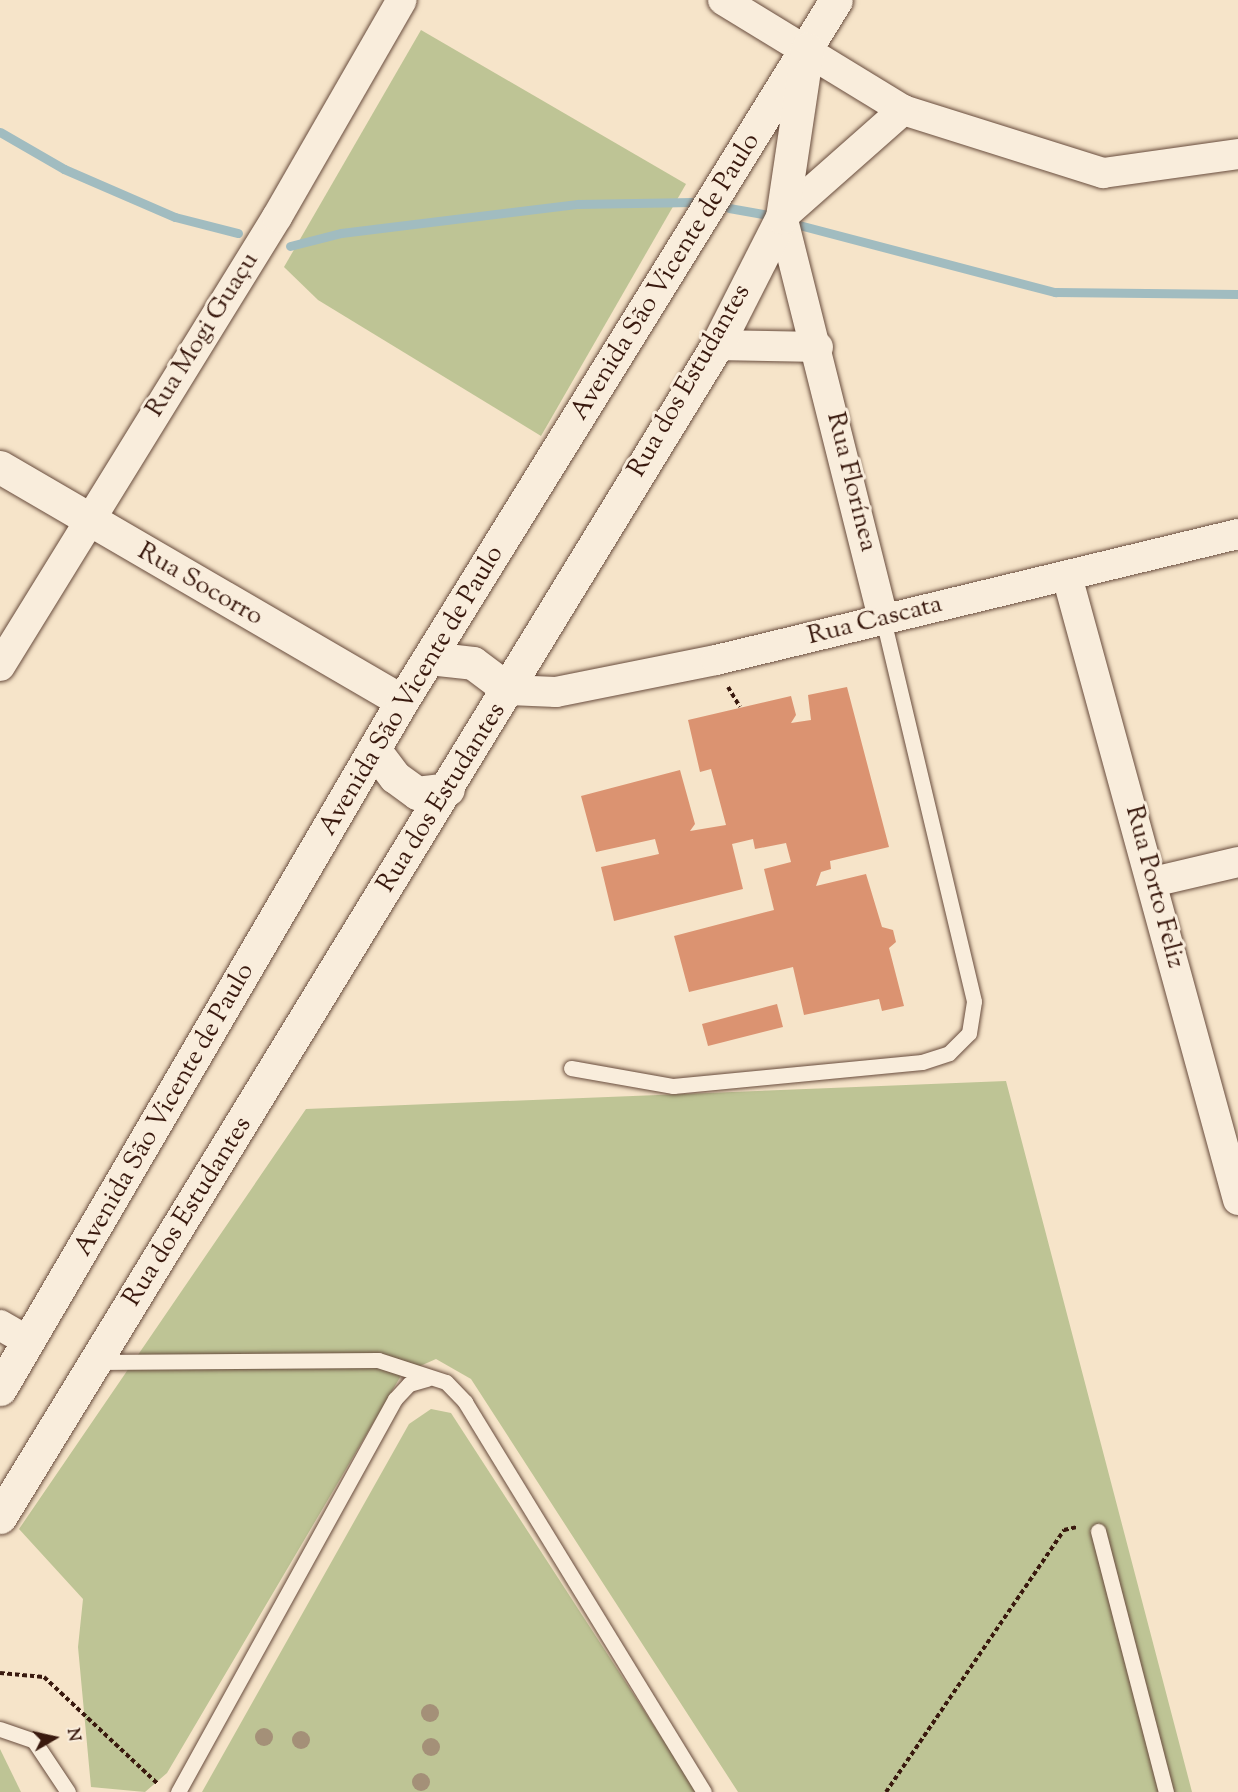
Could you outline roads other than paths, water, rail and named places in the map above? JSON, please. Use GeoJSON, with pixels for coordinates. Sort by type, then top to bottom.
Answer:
{"type":"FeatureCollection","features":[{"type":"Feature","properties":{"kind":"main road","name":"Avenida São Vicente de Paulo"},"geometry":{"type":"LineString","coordinates":[[0,1389],[376,752],[402,701],[836,0]]}},
{"type":"Feature","properties":{"kind":"main road","name":"Rua dos Estudantes"},"geometry":{"type":"LineString","coordinates":[[0,1517],[509,690],[717,345],[782,217],[807,49]]}},
{"type":"Feature","properties":{"kind":"main road","name":"Rua Socorro"},"geometry":{"type":"LineString","coordinates":[[0,467],[402,701]]}},
{"type":"Feature","properties":{"kind":"main road"},"geometry":{"type":"LineString","coordinates":[[429,658],[473,663],[509,690]]}},
{"type":"Feature","properties":{"kind":"main road"},"geometry":{"type":"LineString","coordinates":[[376,752],[395,777],[417,793],[448,789]]}},
{"type":"Feature","properties":{"kind":"street","name":"Rua Mogi Guaçu"},"geometry":{"type":"LineString","coordinates":[[0,666],[276,217],[402,0]]}},
{"type":"Feature","properties":{"kind":"street"},"geometry":{"type":"LineString","coordinates":[[723,0],[807,49],[903,110],[1103,173],[1238,154]]}},
{"type":"Feature","properties":{"kind":"street"},"geometry":{"type":"LineString","coordinates":[[782,217],[903,110]]}},
{"type":"Feature","properties":{"kind":"street","name":"Rua Florínea"},"geometry":{"type":"LineString","coordinates":[[782,217],[818,347],[884,618]]}},
{"type":"Feature","properties":{"kind":"street"},"geometry":{"type":"LineString","coordinates":[[717,345],[818,347]]}},
{"type":"Feature","properties":{"kind":"street","name":"Rua Cascata"},"geometry":{"type":"LineString","coordinates":[[509,690],[570,690],[1067,576],[1238,534]]}},
{"type":"Feature","properties":{"kind":"street","name":"Rua Porto Feliz"},"geometry":{"type":"LineString","coordinates":[[1067,576],[1238,1197]]}},
{"type":"Feature","properties":{"kind":"street"},"geometry":{"type":"LineString","coordinates":[[1153,882],[1238,862]]}},
{"type":"Feature","properties":{"kind":"street"},"geometry":{"type":"LineString","coordinates":[[0,1325],[29,1342]]}},
{"type":"Feature","properties":{"kind":"lane"},"geometry":{"type":"LineString","coordinates":[[571,1068],[673,1086],[922,1062],[949,1053],[969,1034],[974,1001],[884,618]]}},
{"type":"Feature","properties":{"kind":"lane"},"geometry":{"type":"LineString","coordinates":[[96,1362],[334,1358],[378,1360],[427,1379],[446,1382],[459,1393],[704,1792]]}},
{"type":"Feature","properties":{"kind":"lane"},"geometry":{"type":"LineString","coordinates":[[178,1792],[395,1399],[409,1384],[427,1379]]}},
{"type":"Feature","properties":{"kind":"lane"},"geometry":{"type":"LineString","coordinates":[[1098,1531],[1166,1792]]}},
{"type":"Feature","properties":{"kind":"lane"},"geometry":{"type":"LineString","coordinates":[[0,1729],[34,1741],[68,1792]]}},
{"type":"Feature","properties":{"kind":"waterway"},"geometry":{"type":"LineString","coordinates":[[0,132],[64,169],[175,217],[238,233]]}},
{"type":"Feature","properties":{"kind":"waterway"},"geometry":{"type":"LineString","coordinates":[[290,246],[341,233],[578,204],[692,202]]}},
{"type":"Feature","properties":{"kind":"waterway"},"geometry":{"type":"LineString","coordinates":[[729,208],[764,214]]}},
{"type":"Feature","properties":{"kind":"waterway"},"geometry":{"type":"LineString","coordinates":[[799,225],[1055,292],[1238,294]]}}]}
